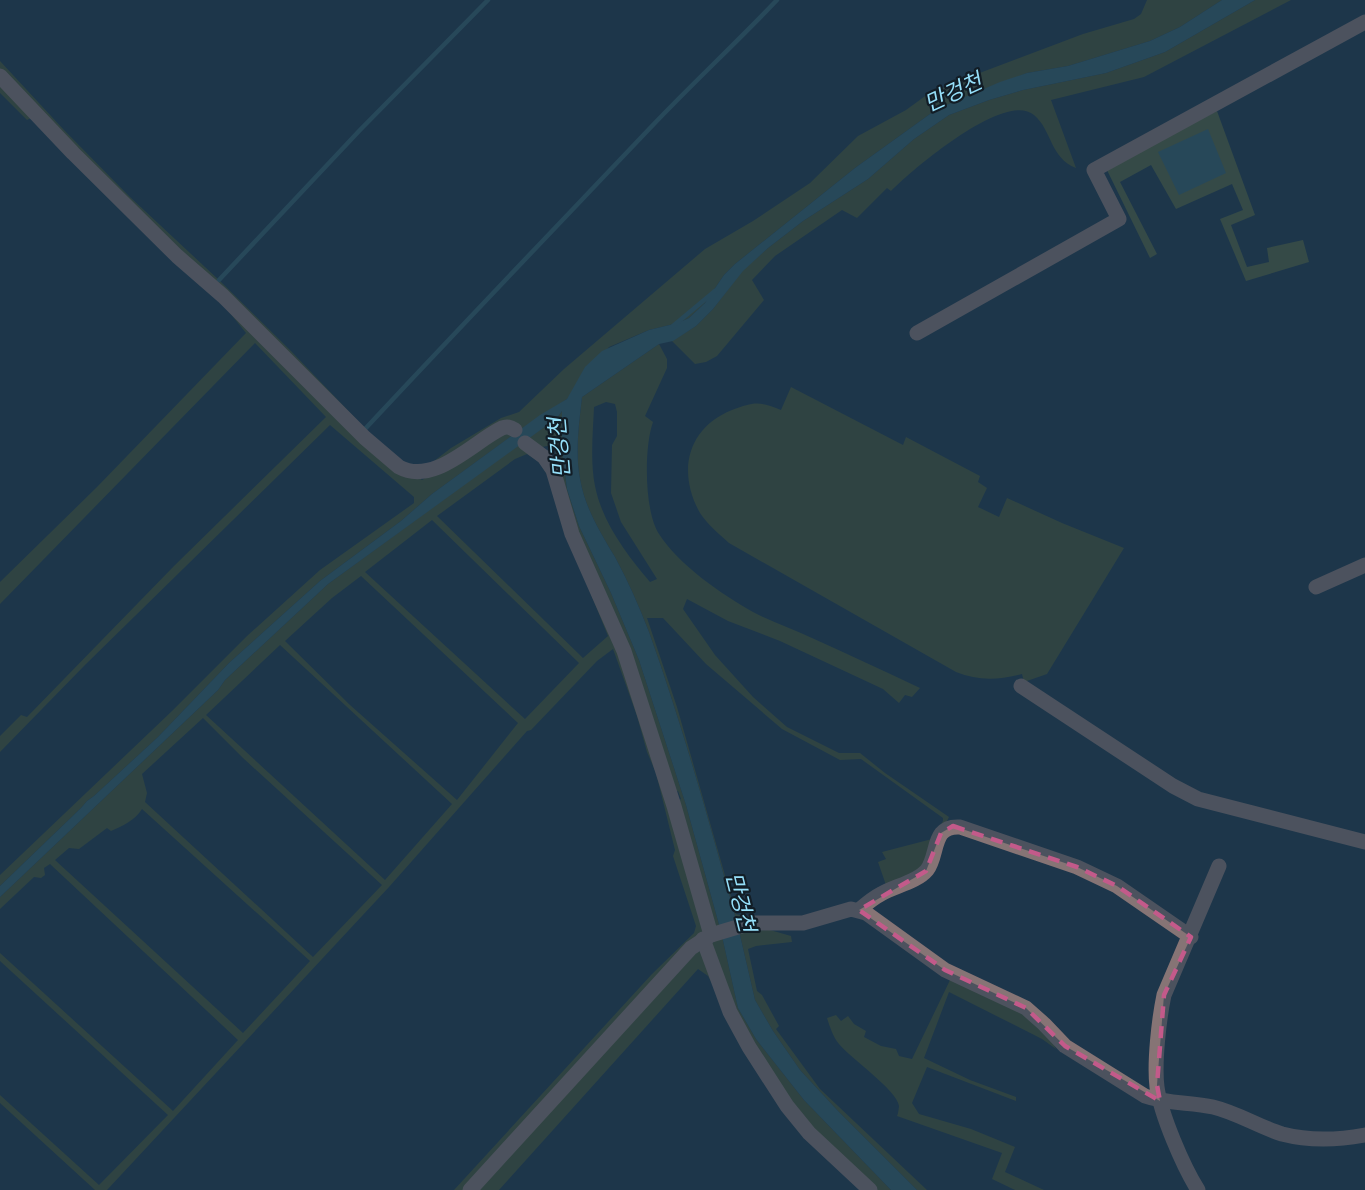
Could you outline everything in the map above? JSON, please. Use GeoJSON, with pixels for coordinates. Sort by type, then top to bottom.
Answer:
{"type":"FeatureCollection","features":[{"type":"Feature","properties":{"kind":"street"},"geometry":{"type":"LineString","coordinates":[[917,333],[1119,219],[1094,170],[1365,22]]}},
{"type":"Feature","properties":{"kind":"street"},"geometry":{"type":"LineString","coordinates":[[0,76],[73,153],[177,256],[223,296],[365,438],[399,467],[412,471],[425,470],[464,455],[502,428],[511,427],[515,430]]}},
{"type":"Feature","properties":{"kind":"street"},"geometry":{"type":"LineString","coordinates":[[525,443],[544,457],[553,470],[572,534],[638,688],[711,936],[730,1012],[749,1047],[787,1106],[809,1133],[870,1190]]}},
{"type":"Feature","properties":{"kind":"street"},"geometry":{"type":"LineString","coordinates":[[1316,587],[1365,565]]}},
{"type":"Feature","properties":{"kind":"street"},"geometry":{"type":"LineString","coordinates":[[1021,686],[1173,786],[1198,799],[1365,842]]}},
{"type":"Feature","properties":{"kind":"street"},"geometry":{"type":"LineString","coordinates":[[859,910],[880,894],[921,876],[926,871],[941,833],[953,826],[991,836],[1077,867],[1117,886],[1191,937]]}},
{"type":"Feature","properties":{"kind":"street"},"geometry":{"type":"LineString","coordinates":[[1198,1190],[1188,1174],[1160,1101],[1157,1085],[1160,1016],[1164,995],[1191,937],[1219,866]]}},
{"type":"Feature","properties":{"kind":"street"},"geometry":{"type":"LineString","coordinates":[[470,1190],[692,948],[711,936],[751,923],[802,923],[851,909],[866,913],[945,970],[1026,1008],[1065,1046],[1145,1096],[1160,1101],[1211,1107],[1293,1136],[1323,1139],[1365,1135]]}},
{"type":"Feature","properties":{"kind":"highlighted area"},"geometry":{"type":"Polygon","coordinates":[[[953,826],[1077,867],[1117,886],[1191,937],[1164,995],[1157,1085],[1160,1101],[1065,1046],[1026,1008],[945,970],[859,910],[926,871],[941,833],[953,826]]]}},
{"type":"Feature","properties":{"kind":"green space"},"geometry":{"type":"Polygon","coordinates":[[[1147,0],[1222,0],[1180,27],[1150,41],[1068,66],[1027,73],[937,109],[855,168],[735,264],[724,275],[705,303],[689,318],[649,330],[609,347],[567,399],[520,430],[512,425],[425,468],[451,448],[501,418],[519,412],[564,369],[705,249],[753,221],[810,183],[858,136],[906,110],[928,94],[1083,34],[1134,19],[1141,14],[1147,0]]]}},
{"type":"Feature","properties":{"kind":"green space"},"geometry":{"type":"Polygon","coordinates":[[[1255,0],[1291,0],[1144,77],[1051,100],[1076,168],[1061,158],[1040,121],[1034,115],[1020,110],[1002,113],[938,151],[891,191],[887,188],[857,218],[842,210],[775,256],[752,280],[764,300],[717,356],[706,362],[695,364],[672,341],[696,326],[713,309],[743,270],[768,248],[803,221],[868,179],[914,139],[949,115],[1023,90],[1106,73],[1165,52],[1255,0]]]}},
{"type":"Feature","properties":{"kind":"green space"},"geometry":{"type":"Polygon","coordinates":[[[0,61],[130,197],[291,351],[400,465],[0,73],[0,61]]]}},
{"type":"Feature","properties":{"kind":"green space"},"geometry":{"type":"Polygon","coordinates":[[[0,78],[407,475],[407,478],[418,477],[422,480],[503,431],[513,435],[432,494],[401,521],[320,581],[229,663],[158,737],[87,801],[0,886],[0,875],[247,636],[320,570],[414,503],[414,497],[330,425],[85,665],[0,752],[0,736],[21,715],[27,717],[174,566],[326,417],[255,343],[0,604],[0,582],[97,487],[246,333],[226,308],[31,118],[27,120],[0,93],[0,78]]]}},
{"type":"Feature","properties":{"kind":"green space"},"geometry":{"type":"Polygon","coordinates":[[[1217,111],[1255,215],[1231,225],[1247,267],[1269,262],[1267,248],[1303,240],[1309,262],[1246,281],[1220,219],[1243,210],[1232,184],[1176,209],[1151,165],[1120,182],[1157,254],[1150,258],[1106,168],[1217,111]]]}},
{"type":"Feature","properties":{"kind":"green space"},"geometry":{"type":"Polygon","coordinates":[[[659,344],[667,359],[667,368],[645,416],[653,422],[648,447],[647,479],[650,510],[654,524],[667,546],[702,578],[753,612],[920,688],[912,697],[905,695],[899,703],[883,689],[780,641],[728,621],[687,599],[683,609],[715,655],[753,697],[787,727],[839,753],[860,753],[949,817],[926,864],[887,888],[878,862],[886,859],[882,852],[932,839],[943,818],[861,759],[840,760],[782,729],[706,664],[663,618],[647,618],[677,707],[736,914],[748,917],[737,923],[685,740],[649,632],[624,575],[594,520],[582,490],[578,449],[582,397],[659,344]],[[606,402],[594,407],[593,476],[598,499],[609,525],[624,549],[650,582],[657,579],[621,522],[611,493],[612,445],[617,436],[615,404],[606,402]]]}},
{"type":"Feature","properties":{"kind":"green space"},"geometry":{"type":"Polygon","coordinates":[[[791,387],[903,445],[906,437],[980,476],[978,482],[987,488],[978,507],[999,517],[1007,498],[1124,548],[1047,674],[1024,682],[1022,674],[989,679],[956,672],[729,543],[713,529],[700,513],[689,482],[690,453],[696,440],[717,418],[740,407],[762,404],[781,410],[791,387]]]}},
{"type":"Feature","properties":{"kind":"green space"},"geometry":{"type":"Polygon","coordinates":[[[563,410],[562,449],[567,489],[579,526],[611,593],[639,660],[686,805],[720,928],[715,929],[675,802],[681,799],[678,791],[672,793],[588,565],[554,465],[555,448],[552,445],[542,447],[527,439],[557,418],[563,410]]]}},
{"type":"Feature","properties":{"kind":"green space"},"geometry":{"type":"Polygon","coordinates":[[[521,443],[542,459],[550,470],[572,537],[634,685],[705,923],[705,934],[469,1190],[454,1190],[652,974],[694,933],[696,926],[673,856],[675,850],[656,773],[613,649],[597,661],[531,730],[527,731],[389,887],[107,1190],[95,1190],[0,1103],[0,1095],[99,1185],[168,1115],[0,961],[0,953],[173,1111],[238,1040],[50,864],[44,868],[45,875],[41,878],[34,877],[0,909],[0,897],[328,584],[521,443]],[[527,454],[515,459],[437,516],[583,658],[608,636],[568,538],[551,480],[539,462],[527,454]],[[432,520],[365,572],[525,719],[579,663],[432,520]],[[361,576],[332,598],[285,641],[350,705],[457,800],[518,723],[361,576]],[[280,645],[206,715],[385,880],[452,804],[280,645]],[[203,718],[142,774],[147,793],[145,802],[313,957],[382,885],[243,758],[203,718]],[[142,809],[136,816],[111,831],[107,828],[79,849],[69,848],[55,860],[243,1033],[310,961],[142,809]]]}},
{"type":"Feature","properties":{"kind":"green space"},"geometry":{"type":"Polygon","coordinates":[[[770,930],[791,936],[792,942],[748,949],[757,991],[762,995],[779,1026],[776,1029],[820,1089],[927,1190],[917,1190],[838,1111],[800,1070],[773,1031],[755,1000],[739,931],[770,930]]]}},
{"type":"Feature","properties":{"kind":"green space"},"geometry":{"type":"Polygon","coordinates":[[[722,936],[738,1008],[756,1039],[804,1100],[891,1190],[873,1190],[811,1132],[751,1046],[711,944],[722,936]]]}},
{"type":"Feature","properties":{"kind":"green space"},"geometry":{"type":"Polygon","coordinates":[[[701,951],[725,1007],[708,976],[698,969],[499,1190],[478,1190],[697,952],[701,951]]]}},
{"type":"Feature","properties":{"kind":"green space"},"geometry":{"type":"Polygon","coordinates":[[[951,978],[995,998],[1024,1015],[1037,1025],[1056,1049],[1042,1039],[949,992],[924,1058],[970,1080],[1016,1097],[1016,1101],[927,1067],[912,1103],[919,1114],[971,1129],[1015,1147],[1005,1172],[1044,1190],[1015,1190],[992,1179],[1002,1153],[897,1116],[899,1106],[896,1099],[845,1050],[832,1032],[827,1018],[836,1015],[841,1021],[848,1016],[854,1024],[866,1031],[864,1037],[881,1046],[896,1049],[899,1056],[912,1059],[951,978]]]}},
{"type":"Feature","properties":{"kind":"water"},"geometry":{"type":"Polygon","coordinates":[[[1222,0],[1255,0],[1165,52],[1106,73],[1023,90],[949,115],[914,139],[868,179],[803,221],[768,248],[743,271],[713,309],[696,326],[673,341],[659,344],[582,397],[578,449],[582,490],[594,520],[624,575],[649,632],[685,740],[737,923],[720,928],[686,805],[639,660],[611,593],[579,526],[567,489],[562,449],[562,411],[557,418],[328,584],[0,897],[0,886],[87,801],[158,737],[229,663],[320,581],[401,521],[432,494],[540,415],[567,399],[585,367],[602,351],[649,330],[689,318],[705,303],[724,275],[735,264],[855,168],[937,109],[1027,73],[1068,66],[1150,41],[1180,27],[1222,0]]]}},
{"type":"Feature","properties":{"kind":"water"},"geometry":{"type":"Polygon","coordinates":[[[1208,129],[1226,173],[1179,195],[1158,152],[1208,129]]]}},
{"type":"Feature","properties":{"kind":"water"},"geometry":{"type":"Polygon","coordinates":[[[739,931],[755,1000],[773,1031],[800,1070],[917,1190],[891,1190],[804,1100],[756,1039],[738,1008],[722,936],[739,931]]]}},
{"type":"Feature","properties":{"kind":"waterway"},"geometry":{"type":"LineString","coordinates":[[219,280],[360,130],[488,0]]}},
{"type":"Feature","properties":{"kind":"waterway"},"geometry":{"type":"LineString","coordinates":[[365,429],[652,126],[777,0]]}},
{"type":"Feature","properties":{"kind":"waterway","name":"만겅천"},"geometry":{"type":"LineString","coordinates":[[673,326],[715,291]]}}]}
